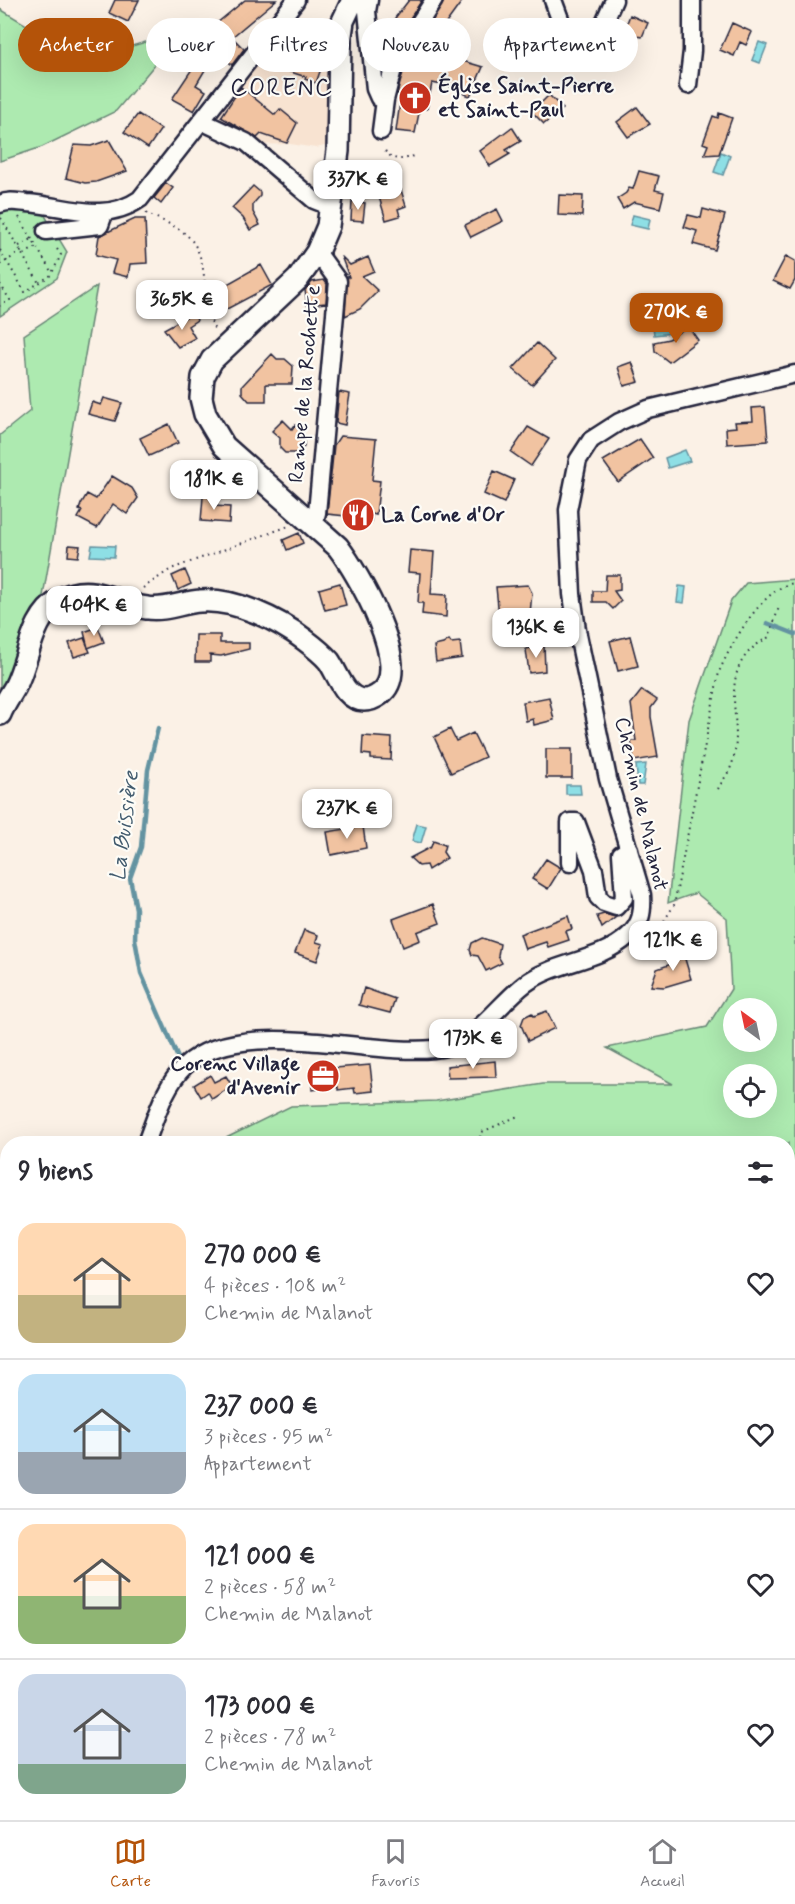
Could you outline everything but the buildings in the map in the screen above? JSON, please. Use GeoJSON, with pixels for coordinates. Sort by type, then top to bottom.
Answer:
{"type":"FeatureCollection","features":[{"type":"Feature","properties":{"kind":"main road"},"geometry":{"type":"LineString","coordinates":[[0,714],[15,687],[38,623],[47,610],[76,593],[93,591],[147,608],[202,600],[226,603],[262,615],[303,638],[316,649],[329,662],[348,692],[363,700],[375,698],[386,690],[392,669],[378,618],[351,564],[338,547],[224,446],[205,414],[201,398],[203,377],[212,360],[298,279],[317,252],[328,226],[338,151],[340,42],[343,21],[353,0]]}},
{"type":"Feature","properties":{"kind":"street"},"geometry":{"type":"LineString","coordinates":[[0,204],[7,201],[44,204],[104,214],[132,205],[140,199],[296,0]]}},
{"type":"Feature","properties":{"kind":"street"},"geometry":{"type":"LineString","coordinates":[[369,0],[367,11],[375,89],[379,98],[385,100]]}},
{"type":"Feature","properties":{"kind":"street"},"geometry":{"type":"LineString","coordinates":[[381,131],[385,100],[395,61],[434,0]]}},
{"type":"Feature","properties":{"kind":"street"},"geometry":{"type":"LineString","coordinates":[[552,0],[567,38],[581,47],[596,40],[614,0]]}},
{"type":"Feature","properties":{"kind":"street"},"geometry":{"type":"LineString","coordinates":[[688,85],[692,51],[692,0]]}},
{"type":"Feature","properties":{"kind":"street"},"geometry":{"type":"LineString","coordinates":[[201,121],[246,142],[314,200],[332,207]]}},
{"type":"Feature","properties":{"kind":"street"},"geometry":{"type":"LineString","coordinates":[[39,235],[100,225],[104,214]]}},
{"type":"Feature","properties":{"kind":"street","name":"Rampe de la Rochette"},"geometry":{"type":"LineString","coordinates":[[309,522],[317,513],[338,281],[317,252]]}},
{"type":"Feature","properties":{"kind":"street","name":"Chemin de Malanot"},"geometry":{"type":"LineString","coordinates":[[149,1136],[171,1084],[184,1066],[199,1056],[223,1047],[257,1041],[292,1039],[358,1048],[435,1049],[449,1046],[475,1030],[525,984],[614,947],[636,927],[643,909],[637,873],[608,779],[577,630],[572,594],[568,510],[578,460],[591,440],[619,422],[648,409],[795,374]]}},
{"type":"Feature","properties":{"kind":"street"},"geometry":{"type":"LineString","coordinates":[[570,863],[570,822],[576,822],[594,870],[598,897],[604,903],[616,907],[624,898],[621,854],[629,849]]}},
{"type":"Feature","properties":{"kind":"path"},"geometry":{"type":"LineString","coordinates":[[386,151],[390,157],[400,160],[417,155]]}},
{"type":"Feature","properties":{"kind":"path"},"geometry":{"type":"LineString","coordinates":[[132,205],[178,228],[186,234],[198,250],[208,314],[224,347]]}},
{"type":"Feature","properties":{"kind":"path"},"geometry":{"type":"LineString","coordinates":[[0,250],[25,292],[52,273],[61,255],[39,235],[17,215],[38,219],[39,235],[37,247],[52,273]]}},
{"type":"Feature","properties":{"kind":"path"},"geometry":{"type":"LineString","coordinates":[[0,219],[19,246],[39,283]]}},
{"type":"Feature","properties":{"kind":"path"},"geometry":{"type":"LineString","coordinates":[[19,246],[39,235]]}},
{"type":"Feature","properties":{"kind":"path"},"geometry":{"type":"LineString","coordinates":[[0,266],[37,247]]}},
{"type":"Feature","properties":{"kind":"path"},"geometry":{"type":"LineString","coordinates":[[0,284],[10,300],[0,306]]}},
{"type":"Feature","properties":{"kind":"path"},"geometry":{"type":"LineString","coordinates":[[141,590],[171,569],[309,522]]}},
{"type":"Feature","properties":{"kind":"path"},"geometry":{"type":"LineString","coordinates":[[627,937],[633,941],[649,934],[663,923],[674,905],[719,672],[725,658],[733,642],[776,589],[795,582]]}},
{"type":"Feature","properties":{"kind":"path"},"geometry":{"type":"LineString","coordinates":[[718,789],[732,764],[736,739],[732,690],[740,669],[755,645],[769,637],[779,607]]}},
{"type":"Feature","properties":{"kind":"path"},"geometry":{"type":"LineString","coordinates":[[481,1136],[482,1132],[518,1116]]}},
{"type":"Feature","properties":{"kind":"shaded area"},"geometry":{"type":"Polygon","coordinates":[[[248,66],[248,72],[329,72],[329,145],[316,148],[290,144],[252,145],[213,112],[248,66]]]}},
{"type":"Feature","properties":{"kind":"green space"},"geometry":{"type":"Polygon","coordinates":[[[0,9],[18,20],[18,72],[134,72],[134,45],[146,42],[146,72],[148,72],[116,111],[42,147],[0,161],[0,9]]]}},
{"type":"Feature","properties":{"kind":"green space"},"geometry":{"type":"Polygon","coordinates":[[[8,207],[41,209],[67,252],[57,278],[0,316],[0,211],[8,207]]]}},
{"type":"Feature","properties":{"kind":"green space"},"geometry":{"type":"Polygon","coordinates":[[[97,286],[42,602],[0,699],[0,435],[30,411],[24,335],[97,286]]]}},
{"type":"Feature","properties":{"kind":"green space"},"geometry":{"type":"Polygon","coordinates":[[[795,579],[795,1136],[230,1136],[291,1106],[436,1101],[543,1084],[673,1084],[607,1048],[707,1027],[723,1002],[723,1052],[777,1052],[777,998],[725,998],[731,989],[727,918],[696,893],[668,903],[689,720],[731,601],[746,583],[795,579]]]}},
{"type":"Feature","properties":{"kind":"water"},"geometry":{"type":"Polygon","coordinates":[[[759,42],[767,45],[760,63],[752,60],[759,42]]]}},
{"type":"Feature","properties":{"kind":"water"},"geometry":{"type":"Polygon","coordinates":[[[721,152],[730,156],[723,175],[714,172],[721,152]]]}},
{"type":"Feature","properties":{"kind":"water"},"geometry":{"type":"Polygon","coordinates":[[[633,215],[650,219],[648,229],[630,225],[633,215]]]}},
{"type":"Feature","properties":{"kind":"water"},"geometry":{"type":"Polygon","coordinates":[[[672,322],[673,333],[654,335],[653,326],[672,322]]]}},
{"type":"Feature","properties":{"kind":"water"},"geometry":{"type":"Polygon","coordinates":[[[685,450],[690,461],[668,468],[665,458],[685,450]]]}},
{"type":"Feature","properties":{"kind":"water"},"geometry":{"type":"Polygon","coordinates":[[[92,545],[115,546],[114,557],[90,556],[92,545]]]}},
{"type":"Feature","properties":{"kind":"water"},"geometry":{"type":"Polygon","coordinates":[[[679,586],[686,587],[684,603],[677,602],[679,586]]]}},
{"type":"Feature","properties":{"kind":"water"},"geometry":{"type":"Polygon","coordinates":[[[646,764],[643,785],[638,785],[636,765],[646,764]]]}},
{"type":"Feature","properties":{"kind":"water"},"geometry":{"type":"Polygon","coordinates":[[[566,785],[580,785],[581,794],[566,794],[566,785]]]}},
{"type":"Feature","properties":{"kind":"water"},"geometry":{"type":"Polygon","coordinates":[[[417,824],[426,826],[421,843],[412,841],[417,824]]]}},
{"type":"Feature","properties":{"kind":"waterway"},"geometry":{"type":"LineString","coordinates":[[767,623],[795,634]]}},
{"type":"Feature","properties":{"kind":"waterway","name":"La Buissière"},"geometry":{"type":"LineString","coordinates":[[158,728],[148,770],[141,847],[130,878],[136,909],[135,939],[141,973],[181,1065]]}},
{"type":"Feature","properties":{"kind":"place","name":"Église Saint-Pierre et Saint-Paul"},"geometry":{"type":"Point","coordinates":[415,98]}},
{"type":"Feature","properties":{"kind":"place","name":"La Corne d'Or"},"geometry":{"type":"Point","coordinates":[358,515]}},
{"type":"Feature","properties":{"kind":"place","name":"Corenc Village d'Avenir"},"geometry":{"type":"Point","coordinates":[323,1076]}},
{"type":"Feature","properties":{"kind":"district","name":"CORENC"},"geometry":{"type":"Point","coordinates":[282,88]}}]}
